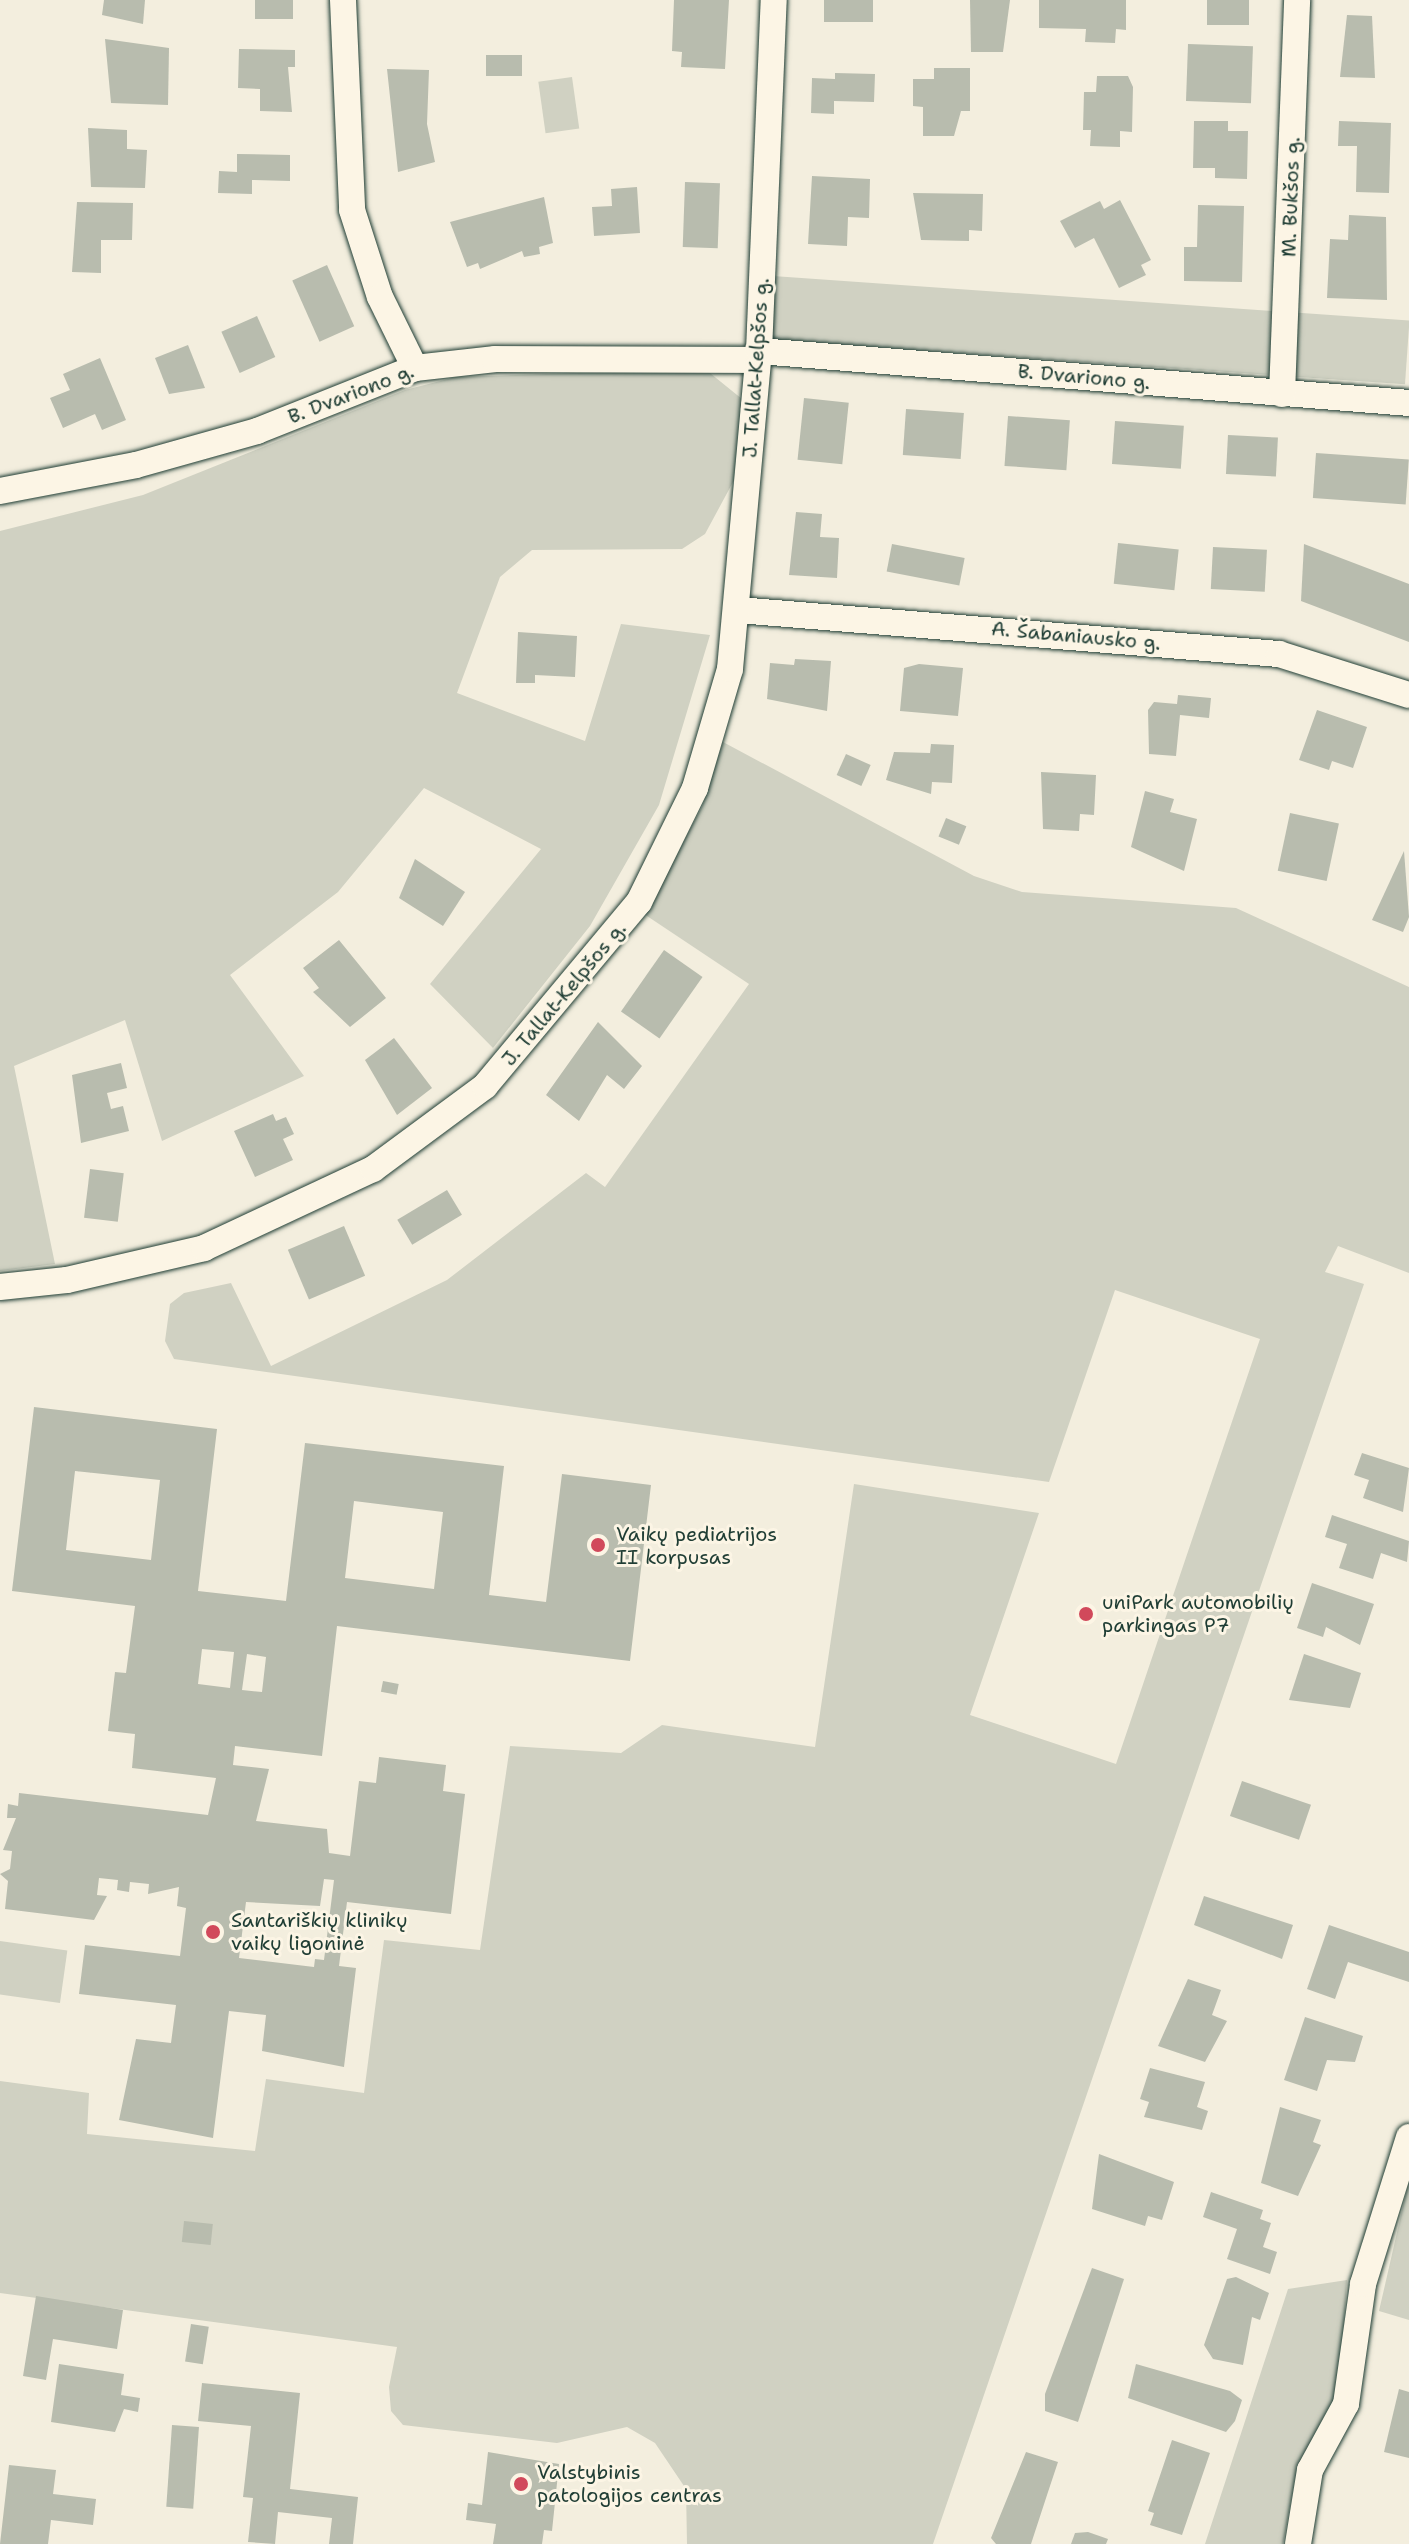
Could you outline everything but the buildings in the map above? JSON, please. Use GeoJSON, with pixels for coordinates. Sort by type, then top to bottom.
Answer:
{"type":"FeatureCollection","features":[{"type":"Feature","properties":{"kind":"street"},"geometry":{"type":"LineString","coordinates":[[343,0],[352,210],[380,297],[415,368]]}},
{"type":"Feature","properties":{"kind":"street","name":"J. Tallat-Kelpšos g."},"geometry":{"type":"LineString","coordinates":[[0,1287],[136,1267],[266,1224],[373,1169],[485,1086],[605,950],[668,853],[717,723],[738,610],[758,355],[774,0]]}},
{"type":"Feature","properties":{"kind":"street","name":"M. Bukšos g."},"geometry":{"type":"LineString","coordinates":[[1282,394],[1297,0]]}},
{"type":"Feature","properties":{"kind":"street","name":"B. Dvariono g."},"geometry":{"type":"LineString","coordinates":[[0,491],[136,465],[257,431],[415,368],[495,359],[758,355],[1409,403]]}},
{"type":"Feature","properties":{"kind":"street","name":"A. Šabaniausko g."},"geometry":{"type":"LineString","coordinates":[[738,610],[1279,654],[1409,695]]}},
{"type":"Feature","properties":{"kind":"street"},"geometry":{"type":"LineString","coordinates":[[1298,2544],[1310,2470],[1346,2404],[1363,2284],[1409,2137]]}},
{"type":"Feature","properties":{"kind":"shaded area"},"geometry":{"type":"Polygon","coordinates":[[[572,77],[579,128],[546,133],[538,82],[572,77]]]}},
{"type":"Feature","properties":{"kind":"shaded area"},"geometry":{"type":"Polygon","coordinates":[[[773,276],[1409,320],[1405,384],[769,340],[773,276]]]}},
{"type":"Feature","properties":{"kind":"shaded area"},"geometry":{"type":"Polygon","coordinates":[[[705,369],[742,399],[739,471],[705,534],[682,549],[532,550],[500,577],[457,693],[585,741],[621,624],[710,635],[659,805],[590,926],[493,1048],[430,984],[541,849],[424,788],[338,892],[230,975],[304,1076],[162,1141],[125,1020],[14,1066],[55,1264],[0,1271],[0,531],[143,495],[405,390],[456,377],[705,369]]]}},
{"type":"Feature","properties":{"kind":"shaded area"},"geometry":{"type":"Polygon","coordinates":[[[723,742],[974,876],[1022,892],[1236,908],[1409,987],[1409,1273],[1338,1246],[1325,1272],[1364,1284],[933,2544],[687,2544],[686,2489],[655,2443],[627,2427],[557,2443],[403,2425],[391,2411],[389,2387],[397,2347],[0,2293],[0,2081],[89,2093],[87,2134],[255,2151],[266,2079],[364,2093],[384,1940],[480,1950],[510,1746],[621,1753],[662,1725],[815,1747],[854,1484],[1039,1513],[970,1715],[1116,1764],[1260,1339],[1115,1290],[1049,1482],[174,1359],[165,1341],[170,1304],[184,1293],[231,1283],[271,1366],[447,1280],[586,1173],[605,1187],[749,984],[644,914],[702,807],[723,742]]]}},
{"type":"Feature","properties":{"kind":"shaded area"},"geometry":{"type":"Polygon","coordinates":[[[0,1941],[67,1950],[60,2003],[0,1995],[0,1941]]]}},
{"type":"Feature","properties":{"kind":"shaded area"},"geometry":{"type":"Polygon","coordinates":[[[1409,2180],[1409,2320],[1379,2311],[1409,2180]]]}},
{"type":"Feature","properties":{"kind":"shaded area"},"geometry":{"type":"Polygon","coordinates":[[[1347,2280],[1339,2392],[1295,2479],[1283,2544],[1205,2544],[1288,2289],[1347,2280]]]}},
{"type":"Feature","properties":{"kind":"place","name":"Vaikų pediatrijos II korpusas"},"geometry":{"type":"Point","coordinates":[598,1545]}},
{"type":"Feature","properties":{"kind":"place","name":"uniPark automobilių parkingas P7"},"geometry":{"type":"Point","coordinates":[1086,1614]}},
{"type":"Feature","properties":{"kind":"place","name":"Santariškių klinikų vaikų ligoninė"},"geometry":{"type":"Point","coordinates":[213,1932]}},
{"type":"Feature","properties":{"kind":"place","name":"Valstybinis patologijos centras"},"geometry":{"type":"Point","coordinates":[521,2484]}}]}
